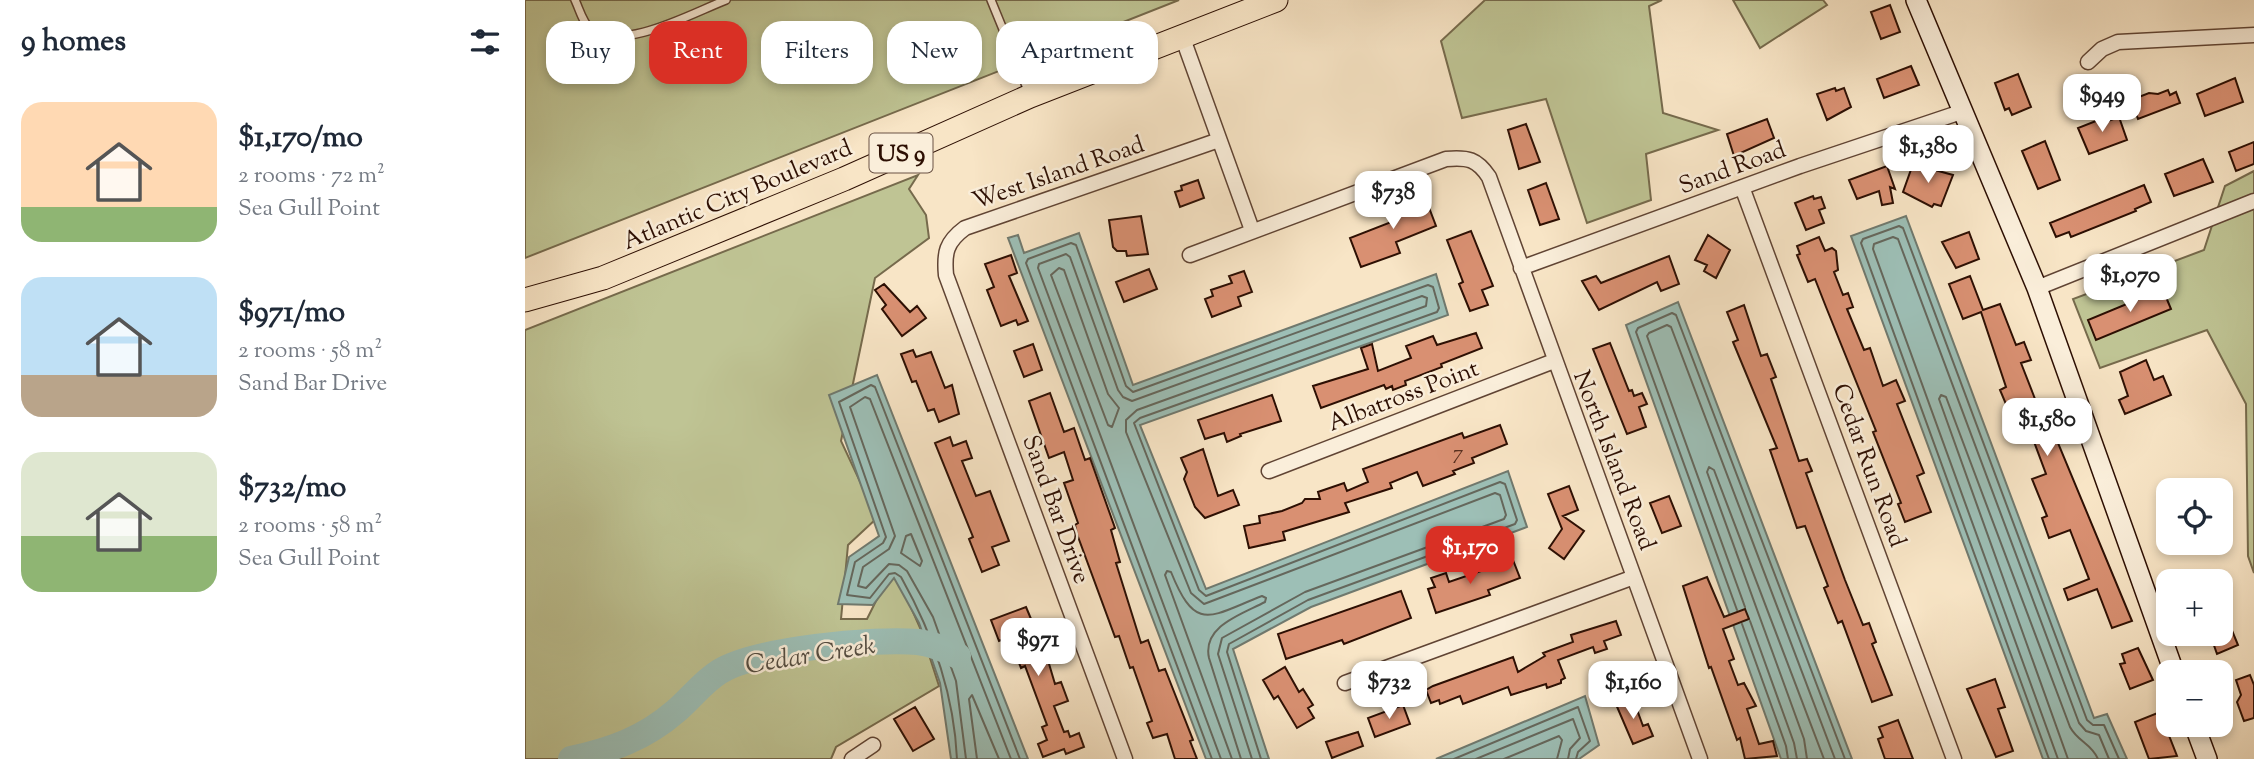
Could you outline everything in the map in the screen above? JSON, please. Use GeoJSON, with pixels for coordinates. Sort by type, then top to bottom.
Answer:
{"type":"FeatureCollection","features":[{"type":"Feature","properties":{"kind":"highway","name":"Atlantic City Boulevard"},"geometry":{"type":"LineString","coordinates":[[525,300],[603,278],[844,179],[1030,96],[1276,0]]}},
{"type":"Feature","properties":{"kind":"main road"},"geometry":{"type":"LineString","coordinates":[[1916,0],[2037,288],[2170,660]]}},
{"type":"Feature","properties":{"kind":"main road"},"geometry":{"type":"LineString","coordinates":[[2199,737],[2207,759]]}},
{"type":"Feature","properties":{"kind":"street"},"geometry":{"type":"LineString","coordinates":[[2088,62],[2102,49],[2118,42],[2254,35]]}},
{"type":"Feature","properties":{"kind":"street"},"geometry":{"type":"LineString","coordinates":[[1182,36],[1252,230],[1190,255]]}},
{"type":"Feature","properties":{"kind":"street","name":"Sand Road"},"geometry":{"type":"LineString","coordinates":[[1521,268],[1742,187],[1961,112]]}},
{"type":"Feature","properties":{"kind":"street","name":"West Island Road"},"geometry":{"type":"LineString","coordinates":[[946,275],[947,245],[965,228],[1219,140]]}},
{"type":"Feature","properties":{"kind":"street","name":"North Island Road"},"geometry":{"type":"LineString","coordinates":[[1252,230],[1447,159],[1467,157],[1480,164],[1489,177],[1700,759]]}},
{"type":"Feature","properties":{"kind":"street","name":"Cedar Run Road"},"geometry":{"type":"LineString","coordinates":[[1742,187],[1954,759]]}},
{"type":"Feature","properties":{"kind":"street"},"geometry":{"type":"LineString","coordinates":[[2037,288],[2254,201]]}},
{"type":"Feature","properties":{"kind":"street","name":"Sand Bar Drive"},"geometry":{"type":"LineString","coordinates":[[946,275],[1125,759]]}},
{"type":"Feature","properties":{"kind":"street","name":"Albatross Point"},"geometry":{"type":"LineString","coordinates":[[1269,471],[1554,361]]}},
{"type":"Feature","properties":{"kind":"street"},"geometry":{"type":"LineString","coordinates":[[1345,683],[1635,577]]}},
{"type":"Feature","properties":{"kind":"street"},"geometry":{"type":"LineString","coordinates":[[852,759],[873,745]]}},
{"type":"Feature","properties":{"kind":"lane"},"geometry":{"type":"LineString","coordinates":[[575,0],[588,28],[610,38],[635,35],[726,0]]}},
{"type":"Feature","properties":{"kind":"lane"},"geometry":{"type":"LineString","coordinates":[[991,0],[1030,96]]}},
{"type":"Feature","properties":{"kind":"green space"},"geometry":{"type":"Polygon","coordinates":[[[525,0],[1179,0],[1126,21],[996,21],[996,72],[982,78],[982,21],[887,21],[887,84],[966,84],[525,258],[525,0]]]}},
{"type":"Feature","properties":{"kind":"green space"},"geometry":{"type":"Polygon","coordinates":[[[1485,0],[1662,0],[1649,6],[1663,113],[1718,130],[1646,154],[1651,200],[1587,223],[1546,99],[1462,118],[1441,41],[1485,0]]]}},
{"type":"Feature","properties":{"kind":"green space"},"geometry":{"type":"Polygon","coordinates":[[[1733,0],[1823,0],[1827,5],[1760,48],[1733,0]]]}},
{"type":"Feature","properties":{"kind":"green space"},"geometry":{"type":"Polygon","coordinates":[[[2254,171],[2254,573],[2248,556],[2246,404],[2207,330],[2100,368],[2073,299],[2204,250],[2225,186],[2254,171]]]}},
{"type":"Feature","properties":{"kind":"green space"},"geometry":{"type":"Polygon","coordinates":[[[918,175],[909,189],[926,215],[929,238],[875,278],[841,441],[877,518],[848,545],[841,619],[867,619],[893,567],[921,630],[939,686],[836,747],[831,759],[525,759],[525,330],[918,175]]]}},
{"type":"Feature","properties":{"kind":"water"},"geometry":{"type":"Polygon","coordinates":[[[1906,216],[2094,718],[2107,714],[2127,759],[2043,759],[1851,236],[1906,216]]]}},
{"type":"Feature","properties":{"kind":"water"},"geometry":{"type":"Polygon","coordinates":[[[1079,233],[1133,385],[1436,274],[1448,315],[1140,425],[1206,589],[1508,471],[1527,527],[1311,607],[1233,649],[1269,759],[1206,759],[1008,238],[1018,235],[1024,253],[1079,233]]]}},
{"type":"Feature","properties":{"kind":"water"},"geometry":{"type":"Polygon","coordinates":[[[1678,302],[1852,759],[1781,759],[1626,325],[1678,302]]]}},
{"type":"Feature","properties":{"kind":"water"},"geometry":{"type":"Polygon","coordinates":[[[877,375],[1028,759],[951,759],[940,683],[919,623],[894,578],[873,605],[838,604],[849,557],[879,536],[829,395],[877,375]]]}},
{"type":"Feature","properties":{"kind":"water"},"geometry":{"type":"Polygon","coordinates":[[[1585,696],[1599,745],[1579,759],[1436,759],[1585,696]]]}},
{"type":"Feature","properties":{"kind":"building"},"geometry":{"type":"Polygon","coordinates":[[[1890,5],[1900,32],[1881,39],[1871,12],[1890,5]]]}},
{"type":"Feature","properties":{"kind":"building"},"geometry":{"type":"Polygon","coordinates":[[[1911,66],[1919,85],[1884,98],[1877,79],[1911,66]]]}},
{"type":"Feature","properties":{"kind":"building"},"geometry":{"type":"Polygon","coordinates":[[[2018,74],[2031,107],[2012,115],[2009,108],[2005,110],[1995,83],[2018,74]]]}},
{"type":"Feature","properties":{"kind":"building"},"geometry":{"type":"Polygon","coordinates":[[[2235,78],[2243,102],[2205,116],[2197,94],[2235,78]]]}},
{"type":"Feature","properties":{"kind":"building"},"geometry":{"type":"Polygon","coordinates":[[[1835,88],[1836,91],[1844,88],[1851,107],[1827,120],[1817,94],[1835,88]]]}},
{"type":"Feature","properties":{"kind":"building"},"geometry":{"type":"Polygon","coordinates":[[[2168,90],[2170,95],[2176,92],[2180,103],[2138,119],[2131,100],[2168,90]]]}},
{"type":"Feature","properties":{"kind":"building"},"geometry":{"type":"Polygon","coordinates":[[[2106,117],[2108,121],[2119,117],[2127,140],[2089,154],[2078,128],[2106,117]]]}},
{"type":"Feature","properties":{"kind":"building"},"geometry":{"type":"Polygon","coordinates":[[[1767,119],[1774,138],[1734,156],[1727,134],[1767,119]]]}},
{"type":"Feature","properties":{"kind":"building"},"geometry":{"type":"Polygon","coordinates":[[[1526,124],[1540,162],[1519,169],[1508,130],[1526,124]]]}},
{"type":"Feature","properties":{"kind":"building"},"geometry":{"type":"Polygon","coordinates":[[[2045,141],[2060,180],[2038,189],[2022,151],[2045,141]]]}},
{"type":"Feature","properties":{"kind":"building"},"geometry":{"type":"Polygon","coordinates":[[[2254,142],[2254,164],[2236,171],[2229,152],[2254,142]]]}},
{"type":"Feature","properties":{"kind":"building"},"geometry":{"type":"Polygon","coordinates":[[[2203,159],[2213,182],[2174,196],[2165,174],[2203,159]]]}},
{"type":"Feature","properties":{"kind":"building"},"geometry":{"type":"Polygon","coordinates":[[[1913,164],[1953,175],[1941,206],[1934,204],[1932,207],[1903,192],[1913,164]]]}},
{"type":"Feature","properties":{"kind":"building"},"geometry":{"type":"Polygon","coordinates":[[[1887,166],[1895,189],[1890,187],[1893,203],[1882,205],[1879,191],[1857,199],[1849,180],[1887,166]]]}},
{"type":"Feature","properties":{"kind":"building"},"geometry":{"type":"Polygon","coordinates":[[[1198,180],[1204,198],[1180,207],[1175,192],[1182,190],[1181,186],[1198,180]]]}},
{"type":"Feature","properties":{"kind":"building"},"geometry":{"type":"Polygon","coordinates":[[[1546,183],[1559,219],[1540,225],[1528,190],[1546,183]]]}},
{"type":"Feature","properties":{"kind":"building"},"geometry":{"type":"Polygon","coordinates":[[[2144,185],[2151,202],[2135,209],[2136,211],[2071,237],[2069,232],[2056,237],[2050,223],[2144,185]]]}},
{"type":"Feature","properties":{"kind":"building"},"geometry":{"type":"Polygon","coordinates":[[[1412,192],[1418,209],[1428,205],[1436,226],[1396,242],[1400,253],[1361,267],[1350,238],[1394,221],[1387,201],[1412,192]]]}},
{"type":"Feature","properties":{"kind":"building"},"geometry":{"type":"Polygon","coordinates":[[[1813,196],[1814,199],[1821,197],[1825,208],[1819,210],[1824,223],[1806,230],[1795,203],[1813,196]]]}},
{"type":"Feature","properties":{"kind":"building"},"geometry":{"type":"Polygon","coordinates":[[[1141,216],[1148,254],[1127,256],[1126,251],[1117,251],[1113,247],[1109,220],[1141,216]]]}},
{"type":"Feature","properties":{"kind":"building"},"geometry":{"type":"Polygon","coordinates":[[[1471,231],[1493,286],[1482,290],[1488,305],[1470,311],[1459,284],[1463,282],[1447,240],[1471,231]]]}},
{"type":"Feature","properties":{"kind":"building"},"geometry":{"type":"Polygon","coordinates":[[[1969,232],[1979,259],[1956,268],[1942,242],[1969,232]]]}},
{"type":"Feature","properties":{"kind":"building"},"geometry":{"type":"Polygon","coordinates":[[[1708,235],[1730,250],[1716,278],[1704,271],[1707,265],[1695,260],[1708,235]]]}},
{"type":"Feature","properties":{"kind":"building"},"geometry":{"type":"Polygon","coordinates":[[[1819,237],[1825,251],[1832,248],[1836,251],[1838,270],[1834,272],[1843,295],[1848,293],[1853,307],[1847,309],[1864,350],[1870,348],[1883,386],[1896,380],[1905,401],[1897,404],[1924,473],[1917,476],[1931,512],[1905,522],[1898,504],[1901,503],[1873,432],[1876,431],[1815,279],[1808,282],[1797,255],[1800,254],[1797,246],[1819,237]]]}},
{"type":"Feature","properties":{"kind":"building"},"geometry":{"type":"Polygon","coordinates":[[[1011,255],[1017,273],[1009,276],[1028,321],[1018,325],[1016,320],[1001,326],[987,290],[994,287],[985,264],[1011,255]]]}},
{"type":"Feature","properties":{"kind":"building"},"geometry":{"type":"Polygon","coordinates":[[[1669,256],[1679,284],[1661,291],[1657,282],[1599,310],[1582,281],[1596,276],[1601,283],[1669,256]]]}},
{"type":"Feature","properties":{"kind":"building"},"geometry":{"type":"Polygon","coordinates":[[[1149,269],[1157,289],[1124,302],[1116,282],[1149,269]]]}},
{"type":"Feature","properties":{"kind":"building"},"geometry":{"type":"Polygon","coordinates":[[[1244,271],[1252,292],[1238,297],[1241,306],[1212,317],[1205,299],[1213,296],[1211,290],[1232,283],[1229,276],[1244,271]]]}},
{"type":"Feature","properties":{"kind":"building"},"geometry":{"type":"Polygon","coordinates":[[[1970,276],[1983,310],[2000,304],[2016,345],[2024,342],[2031,360],[2021,363],[2037,404],[2041,402],[2132,621],[2112,628],[2097,589],[2068,600],[2064,589],[2089,579],[2070,530],[2049,538],[2042,518],[2047,516],[2032,479],[2046,474],[2020,404],[2008,409],[2000,390],[2006,387],[1981,312],[1963,319],[1949,284],[1970,276]]]}},
{"type":"Feature","properties":{"kind":"building"},"geometry":{"type":"Polygon","coordinates":[[[884,284],[910,312],[917,306],[926,318],[902,336],[882,309],[886,305],[875,290],[884,284]]]}},
{"type":"Feature","properties":{"kind":"building"},"geometry":{"type":"Polygon","coordinates":[[[2161,285],[2171,309],[2096,340],[2088,320],[2151,294],[2149,290],[2161,285]]]}},
{"type":"Feature","properties":{"kind":"building"},"geometry":{"type":"Polygon","coordinates":[[[1744,305],[1761,356],[1767,354],[1776,377],[1771,379],[1799,461],[1807,459],[1812,471],[1806,473],[1863,625],[1869,623],[1876,642],[1872,644],[1892,695],[1872,702],[1842,621],[1838,623],[1824,588],[1828,586],[1805,526],[1797,528],[1770,450],[1777,448],[1733,342],[1738,340],[1727,312],[1744,305]]]}},
{"type":"Feature","properties":{"kind":"building"},"geometry":{"type":"Polygon","coordinates":[[[1476,333],[1482,348],[1405,381],[1406,385],[1393,390],[1392,386],[1386,389],[1384,385],[1321,408],[1313,386],[1368,369],[1361,348],[1372,344],[1378,371],[1411,358],[1406,346],[1433,336],[1437,345],[1476,333]]]}},
{"type":"Feature","properties":{"kind":"building"},"geometry":{"type":"Polygon","coordinates":[[[1610,343],[1629,391],[1632,390],[1634,396],[1642,393],[1647,404],[1639,407],[1646,427],[1627,434],[1593,349],[1610,343]]]}},
{"type":"Feature","properties":{"kind":"building"},"geometry":{"type":"Polygon","coordinates":[[[1033,344],[1042,370],[1024,377],[1014,351],[1033,344]]]}},
{"type":"Feature","properties":{"kind":"building"},"geometry":{"type":"Polygon","coordinates":[[[913,350],[916,357],[931,352],[945,388],[952,385],[959,414],[939,422],[934,409],[928,411],[901,354],[913,350]]]}},
{"type":"Feature","properties":{"kind":"building"},"geometry":{"type":"Polygon","coordinates":[[[2146,360],[2154,380],[2163,376],[2171,395],[2125,414],[2119,400],[2128,396],[2120,372],[2146,360]]]}},
{"type":"Feature","properties":{"kind":"building"},"geometry":{"type":"Polygon","coordinates":[[[1050,393],[1064,432],[1074,428],[1085,460],[1090,458],[1115,528],[1111,530],[1120,562],[1116,563],[1141,643],[1148,640],[1159,671],[1165,669],[1193,740],[1190,741],[1197,759],[1175,759],[1167,734],[1153,738],[1147,723],[1152,721],[1133,667],[1130,668],[1119,636],[1115,637],[1077,534],[1075,525],[1078,523],[1064,483],[1073,480],[1064,452],[1049,458],[1029,401],[1050,393]]]}},
{"type":"Feature","properties":{"kind":"building"},"geometry":{"type":"Polygon","coordinates":[[[1272,395],[1281,421],[1240,434],[1241,436],[1227,442],[1224,433],[1205,439],[1198,420],[1272,395]]]}},
{"type":"Feature","properties":{"kind":"building"},"geometry":{"type":"Polygon","coordinates":[[[1500,425],[1507,444],[1472,458],[1474,463],[1453,471],[1455,474],[1423,486],[1417,472],[1390,483],[1392,488],[1345,503],[1349,512],[1283,532],[1285,540],[1249,548],[1244,526],[1260,523],[1259,516],[1282,511],[1302,503],[1305,499],[1320,499],[1318,492],[1344,483],[1347,491],[1368,482],[1363,469],[1462,433],[1464,438],[1500,425]]]}},
{"type":"Feature","properties":{"kind":"building"},"geometry":{"type":"Polygon","coordinates":[[[950,437],[953,446],[966,441],[972,458],[962,461],[976,496],[990,491],[1009,541],[992,547],[999,565],[982,572],[969,539],[973,537],[935,443],[950,437]]]}},
{"type":"Feature","properties":{"kind":"building"},"geometry":{"type":"Polygon","coordinates":[[[1203,449],[1218,496],[1233,490],[1239,505],[1205,518],[1195,507],[1184,479],[1187,472],[1181,458],[1203,449]]]}},
{"type":"Feature","properties":{"kind":"building"},"geometry":{"type":"Polygon","coordinates":[[[1569,486],[1578,510],[1563,516],[1584,531],[1564,559],[1549,548],[1562,529],[1548,494],[1569,486]]]}},
{"type":"Feature","properties":{"kind":"building"},"geometry":{"type":"Polygon","coordinates":[[[1669,496],[1681,526],[1662,533],[1650,503],[1669,496]]]}},
{"type":"Feature","properties":{"kind":"building"},"geometry":{"type":"Polygon","coordinates":[[[1513,560],[1520,578],[1488,590],[1490,595],[1436,613],[1428,589],[1435,587],[1431,578],[1446,573],[1449,582],[1513,560]]]}},
{"type":"Feature","properties":{"kind":"building"},"geometry":{"type":"Polygon","coordinates":[[[1707,577],[1724,617],[1745,609],[1749,619],[1723,629],[1734,659],[1729,661],[1738,685],[1744,683],[1756,706],[1747,709],[1759,744],[1773,741],[1777,756],[1745,759],[1740,738],[1737,740],[1711,667],[1709,668],[1683,586],[1707,577]]]}},
{"type":"Feature","properties":{"kind":"building"},"geometry":{"type":"Polygon","coordinates":[[[1401,591],[1411,618],[1344,644],[1342,640],[1286,659],[1278,634],[1401,591]]]}},
{"type":"Feature","properties":{"kind":"building"},"geometry":{"type":"Polygon","coordinates":[[[1026,607],[1055,684],[1061,682],[1068,701],[1054,706],[1064,732],[1068,731],[1070,737],[1079,733],[1084,747],[1066,754],[1064,749],[1043,757],[1038,744],[1047,740],[1042,727],[1047,725],[1025,666],[1021,668],[1009,637],[999,641],[991,620],[1026,607]]]}},
{"type":"Feature","properties":{"kind":"building"},"geometry":{"type":"Polygon","coordinates":[[[1616,621],[1621,635],[1604,641],[1607,649],[1595,653],[1593,647],[1558,660],[1565,678],[1561,683],[1547,688],[1546,684],[1511,695],[1508,687],[1463,704],[1460,696],[1440,704],[1439,700],[1431,703],[1426,690],[1433,686],[1513,657],[1518,672],[1545,656],[1543,653],[1573,642],[1571,635],[1616,621]]]}},
{"type":"Feature","properties":{"kind":"building"},"geometry":{"type":"Polygon","coordinates":[[[2233,633],[2238,645],[2217,654],[2214,646],[2233,646],[2233,633]]]}},
{"type":"Feature","properties":{"kind":"building"},"geometry":{"type":"Polygon","coordinates":[[[2138,648],[2153,680],[2130,689],[2120,664],[2125,663],[2122,654],[2138,648]]]}},
{"type":"Feature","properties":{"kind":"building"},"geometry":{"type":"Polygon","coordinates":[[[1285,667],[1299,692],[1303,689],[1313,705],[1308,708],[1314,718],[1297,728],[1278,696],[1274,699],[1263,680],[1285,667]]]}},
{"type":"Feature","properties":{"kind":"building"},"geometry":{"type":"Polygon","coordinates":[[[2250,675],[2254,685],[2254,718],[2244,721],[2237,702],[2241,695],[2236,680],[2250,675]]]}},
{"type":"Feature","properties":{"kind":"building"},"geometry":{"type":"Polygon","coordinates":[[[1995,679],[2005,707],[1998,709],[2013,751],[1996,757],[1967,689],[1995,679]]]}},
{"type":"Feature","properties":{"kind":"building"},"geometry":{"type":"Polygon","coordinates":[[[1632,696],[1643,726],[1648,724],[1653,736],[1633,744],[1615,702],[1632,696]]]}},
{"type":"Feature","properties":{"kind":"building"},"geometry":{"type":"Polygon","coordinates":[[[1403,705],[1410,724],[1375,737],[1368,718],[1403,705]]]}},
{"type":"Feature","properties":{"kind":"building"},"geometry":{"type":"Polygon","coordinates":[[[915,707],[934,739],[913,751],[894,719],[915,707]]]}},
{"type":"Feature","properties":{"kind":"building"},"geometry":{"type":"Polygon","coordinates":[[[2156,714],[2156,737],[2170,737],[2177,756],[2149,759],[2135,722],[2156,714]]]}},
{"type":"Feature","properties":{"kind":"building"},"geometry":{"type":"Polygon","coordinates":[[[1898,720],[1913,759],[1885,759],[1878,739],[1883,737],[1879,727],[1898,720]]]}},
{"type":"Feature","properties":{"kind":"building"},"geometry":{"type":"Polygon","coordinates":[[[1358,732],[1363,746],[1332,758],[1326,742],[1358,732]]]}},
{"type":"Feature","properties":{"kind":"waterway","name":"Cedar Creek"},"geometry":{"type":"LineString","coordinates":[[571,759],[600,752],[652,729],[719,672],[760,657],[816,647],[898,641],[929,644],[958,656]]}}]}
